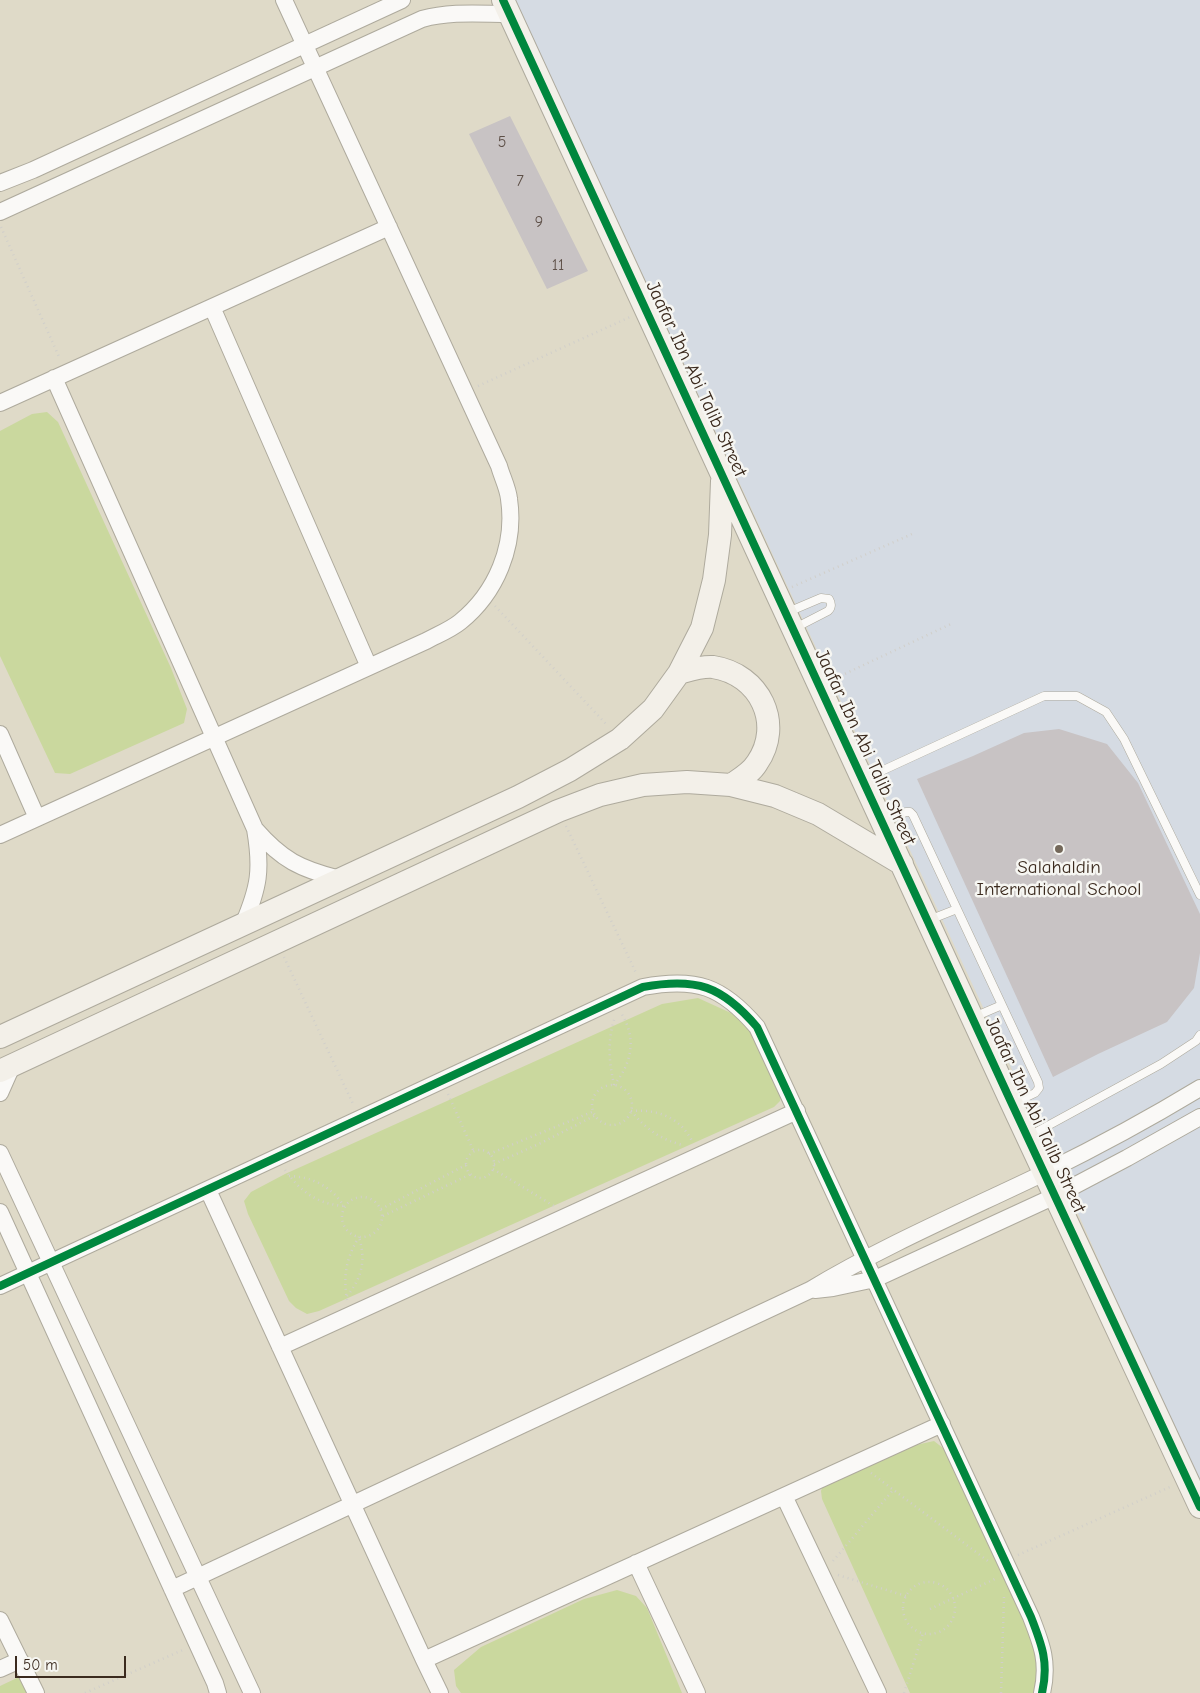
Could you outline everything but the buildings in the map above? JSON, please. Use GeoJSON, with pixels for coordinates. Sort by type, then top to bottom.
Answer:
{"type":"FeatureCollection","features":[{"type":"Feature","properties":{"kind":"street"},"geometry":{"type":"LineString","coordinates":[[0,835],[426,641],[459,623],[486,596],[502,566],[510,533],[509,499],[499,466],[284,0]]}},
{"type":"Feature","properties":{"kind":"street"},"geometry":{"type":"LineString","coordinates":[[0,183],[42,166],[402,0]]}},
{"type":"Feature","properties":{"kind":"street"},"geometry":{"type":"LineString","coordinates":[[0,212],[422,19],[438,15],[507,7]]}},
{"type":"Feature","properties":{"kind":"street","name":"Jaafar Ibn Abi Talib Street"},"geometry":{"type":"LineString","coordinates":[[507,7],[862,780],[1200,1507]]}},
{"type":"Feature","properties":{"kind":"street"},"geometry":{"type":"LineString","coordinates":[[0,403],[389,227]]}},
{"type":"Feature","properties":{"kind":"street"},"geometry":{"type":"LineString","coordinates":[[212,307],[369,667]]}},
{"type":"Feature","properties":{"kind":"street"},"geometry":{"type":"LineString","coordinates":[[61,376],[214,738],[255,829],[259,852],[259,876],[254,899],[243,924]]}},
{"type":"Feature","properties":{"kind":"street"},"geometry":{"type":"LineString","coordinates":[[0,1036],[518,797],[570,770],[620,739],[653,709],[680,673],[702,628],[714,580],[720,535],[722,476]]}},
{"type":"Feature","properties":{"kind":"street"},"geometry":{"type":"LineString","coordinates":[[680,673],[695,668],[712,667],[728,670],[742,677],[755,688],[763,702],[768,718],[769,734],[765,750],[757,764],[745,776],[731,785]]}},
{"type":"Feature","properties":{"kind":"street"},"geometry":{"type":"LineString","coordinates":[[0,734],[38,818]]}},
{"type":"Feature","properties":{"kind":"street"},"geometry":{"type":"LineString","coordinates":[[0,1092],[6,1069],[558,811],[600,795],[643,785],[687,782],[731,785],[776,796],[818,814],[902,864]]}},
{"type":"Feature","properties":{"kind":"street"},"geometry":{"type":"LineString","coordinates":[[518,797],[531,824]]}},
{"type":"Feature","properties":{"kind":"street"},"geometry":{"type":"LineString","coordinates":[[255,829],[271,847],[291,862],[313,872],[340,879]]}},
{"type":"Feature","properties":{"kind":"street"},"geometry":{"type":"LineString","coordinates":[[0,1286],[441,1081],[618,1003],[643,987],[669,982],[694,984],[719,993],[740,1007],[757,1027],[942,1424],[1043,1646],[1045,1678],[1042,1693]]}},
{"type":"Feature","properties":{"kind":"street"},"geometry":{"type":"LineString","coordinates":[[172,1588],[810,1290],[865,1258],[1044,1173],[1154,1116],[1200,1088]]}},
{"type":"Feature","properties":{"kind":"street"},"geometry":{"type":"LineString","coordinates":[[280,1347],[797,1111]]}},
{"type":"Feature","properties":{"kind":"street"},"geometry":{"type":"LineString","coordinates":[[810,1290],[833,1288],[875,1280],[1055,1196],[1200,1117]]}},
{"type":"Feature","properties":{"kind":"street"},"geometry":{"type":"LineString","coordinates":[[0,1153],[252,1693]]}},
{"type":"Feature","properties":{"kind":"street"},"geometry":{"type":"LineString","coordinates":[[208,1190],[440,1693]]}},
{"type":"Feature","properties":{"kind":"street"},"geometry":{"type":"LineString","coordinates":[[0,1212],[218,1693]]}},
{"type":"Feature","properties":{"kind":"street"},"geometry":{"type":"LineString","coordinates":[[424,1660],[942,1424]]}},
{"type":"Feature","properties":{"kind":"street"},"geometry":{"type":"LineString","coordinates":[[784,1496],[822,1570],[878,1693]]}},
{"type":"Feature","properties":{"kind":"street"},"geometry":{"type":"LineString","coordinates":[[636,1563],[697,1693]]}},
{"type":"Feature","properties":{"kind":"street"},"geometry":{"type":"LineString","coordinates":[[0,1620],[36,1693]]}},
{"type":"Feature","properties":{"kind":"street"},"geometry":{"type":"LineString","coordinates":[[0,1669],[20,1660]]}},
{"type":"Feature","properties":{"kind":"lane"},"geometry":{"type":"LineString","coordinates":[[821,598],[829,599],[831,603],[831,608],[828,611],[785,612],[821,598]]}},
{"type":"Feature","properties":{"kind":"lane"},"geometry":{"type":"LineString","coordinates":[[862,780],[1044,696],[1077,696],[1106,712],[1124,739],[1200,895]]}},
{"type":"Feature","properties":{"kind":"lane"},"geometry":{"type":"LineString","coordinates":[[882,822],[906,812],[910,812],[913,816],[1038,1082],[1039,1088],[1035,1093],[1012,1104]]}},
{"type":"Feature","properties":{"kind":"lane"},"geometry":{"type":"LineString","coordinates":[[928,920],[957,909]]}},
{"type":"Feature","properties":{"kind":"lane"},"geometry":{"type":"LineString","coordinates":[[972,1018],[1002,1005]]}},
{"type":"Feature","properties":{"kind":"lane"},"geometry":{"type":"LineString","coordinates":[[1027,1137],[1161,1064],[1196,1041],[1200,1035]]}},
{"type":"Feature","properties":{"kind":"path"},"geometry":{"type":"LineString","coordinates":[[0,226],[61,376]]}},
{"type":"Feature","properties":{"kind":"path"},"geometry":{"type":"LineString","coordinates":[[465,392],[646,310]]}},
{"type":"Feature","properties":{"kind":"path"},"geometry":{"type":"LineString","coordinates":[[785,612],[912,534]]}},
{"type":"Feature","properties":{"kind":"path"},"geometry":{"type":"LineString","coordinates":[[486,596],[620,739]]}},
{"type":"Feature","properties":{"kind":"path"},"geometry":{"type":"LineString","coordinates":[[819,686],[952,623]]}},
{"type":"Feature","properties":{"kind":"path"},"geometry":{"type":"LineString","coordinates":[[558,811],[643,987]]}},
{"type":"Feature","properties":{"kind":"path"},"geometry":{"type":"LineString","coordinates":[[277,942],[360,1119]]}},
{"type":"Feature","properties":{"kind":"path"},"geometry":{"type":"LineString","coordinates":[[614,1085],[610,1046],[618,1003]]}},
{"type":"Feature","properties":{"kind":"path"},"geometry":{"type":"LineString","coordinates":[[614,1085],[626,1067],[631,1047],[630,1033],[618,1003]]}},
{"type":"Feature","properties":{"kind":"path"},"geometry":{"type":"LineString","coordinates":[[441,1081],[474,1152]]}},
{"type":"Feature","properties":{"kind":"path"},"geometry":{"type":"LineString","coordinates":[[614,1085],[624,1088],[632,1101],[631,1112],[625,1121],[614,1126],[603,1124],[592,1112],[592,1100],[594,1095],[603,1087],[614,1085]]}},
{"type":"Feature","properties":{"kind":"path"},"geometry":{"type":"LineString","coordinates":[[631,1112],[644,1110],[658,1112],[670,1117],[680,1124],[695,1146]]}},
{"type":"Feature","properties":{"kind":"path"},"geometry":{"type":"LineString","coordinates":[[489,1154],[592,1112]]}},
{"type":"Feature","properties":{"kind":"path"},"geometry":{"type":"LineString","coordinates":[[631,1112],[648,1130],[659,1136],[676,1143],[713,1149]]}},
{"type":"Feature","properties":{"kind":"path"},"geometry":{"type":"LineString","coordinates":[[494,1164],[594,1116]]}},
{"type":"Feature","properties":{"kind":"path"},"geometry":{"type":"LineString","coordinates":[[381,1210],[466,1165],[470,1155],[474,1152],[485,1151],[489,1154],[494,1164],[493,1169],[486,1177],[480,1178],[471,1174],[466,1165]]}},
{"type":"Feature","properties":{"kind":"path"},"geometry":{"type":"LineString","coordinates":[[276,1158],[289,1176],[313,1199],[323,1203],[344,1206]]}},
{"type":"Feature","properties":{"kind":"path"},"geometry":{"type":"LineString","coordinates":[[493,1169],[569,1215]]}},
{"type":"Feature","properties":{"kind":"path"},"geometry":{"type":"LineString","coordinates":[[382,1216],[471,1174]]}},
{"type":"Feature","properties":{"kind":"path"},"geometry":{"type":"LineString","coordinates":[[289,1176],[311,1179],[321,1184],[334,1194],[344,1206]]}},
{"type":"Feature","properties":{"kind":"path"},"geometry":{"type":"LineString","coordinates":[[367,1197],[378,1204],[381,1210],[380,1228],[370,1236],[359,1237],[351,1234],[343,1225],[344,1206],[354,1198],[367,1197]]}},
{"type":"Feature","properties":{"kind":"path"},"geometry":{"type":"LineString","coordinates":[[350,1316],[345,1276],[346,1265],[359,1237]]}},
{"type":"Feature","properties":{"kind":"path"},"geometry":{"type":"LineString","coordinates":[[347,1296],[359,1279],[362,1269],[363,1258],[359,1237]]}},
{"type":"Feature","properties":{"kind":"path"},"geometry":{"type":"LineString","coordinates":[[858,1463],[893,1490],[1007,1569]]}},
{"type":"Feature","properties":{"kind":"path"},"geometry":{"type":"LineString","coordinates":[[930,1609],[1187,1479]]}},
{"type":"Feature","properties":{"kind":"path"},"geometry":{"type":"LineString","coordinates":[[893,1490],[822,1570],[906,1596]]}},
{"type":"Feature","properties":{"kind":"path"},"geometry":{"type":"LineString","coordinates":[[1001,1693],[1007,1569]]}},
{"type":"Feature","properties":{"kind":"path"},"geometry":{"type":"LineString","coordinates":[[927,1582],[940,1584],[950,1593],[952,1598],[954,1612],[949,1625],[937,1632],[923,1634],[907,1622],[903,1609],[906,1596],[915,1586],[927,1582]]}},
{"type":"Feature","properties":{"kind":"path"},"geometry":{"type":"LineString","coordinates":[[904,1693],[923,1634]]}},
{"type":"Feature","properties":{"kind":"path"},"geometry":{"type":"LineString","coordinates":[[85,1693],[197,1644]]}},
{"type":"Feature","properties":{"kind":"shaded area"},"geometry":{"type":"Polygon","coordinates":[[[515,0],[1200,0],[1200,1489],[1061,1175],[515,0]]]}},
{"type":"Feature","properties":{"kind":"green space"},"geometry":{"type":"Polygon","coordinates":[[[47,412],[58,422],[171,668],[187,709],[184,723],[70,774],[55,773],[0,656],[0,431],[32,414],[47,412]]]}},
{"type":"Feature","properties":{"kind":"green space"},"geometry":{"type":"Polygon","coordinates":[[[698,998],[742,1018],[760,1042],[782,1089],[780,1101],[774,1107],[319,1311],[307,1314],[296,1308],[289,1301],[248,1214],[244,1201],[251,1192],[285,1174],[662,1004],[698,998]]]}},
{"type":"Feature","properties":{"kind":"green space"},"geometry":{"type":"Polygon","coordinates":[[[934,1441],[943,1448],[952,1462],[1019,1607],[1036,1649],[1037,1681],[1034,1693],[910,1693],[822,1499],[821,1491],[823,1485],[830,1481],[916,1445],[934,1441]]]}},
{"type":"Feature","properties":{"kind":"green space"},"geometry":{"type":"Polygon","coordinates":[[[617,1590],[636,1596],[647,1608],[682,1693],[461,1693],[456,1686],[454,1670],[481,1647],[584,1599],[617,1590]]]}},
{"type":"Feature","properties":{"kind":"green space"},"geometry":{"type":"Polygon","coordinates":[[[19,1677],[27,1693],[0,1693],[0,1686],[19,1677]]]}},
{"type":"Feature","properties":{"kind":"cycle path"},"geometry":{"type":"LineString","coordinates":[[503,0],[1200,1507]]}},
{"type":"Feature","properties":{"kind":"cycle path"},"geometry":{"type":"LineString","coordinates":[[0,1286],[643,987],[678,983],[693,984],[707,988],[732,1002],[757,1027],[1031,1617],[1043,1654],[1045,1672],[1042,1693]]}},
{"type":"Feature","properties":{"kind":"place","name":"Salahaldin International School"},"geometry":{"type":"Point","coordinates":[1059,849]}}]}
